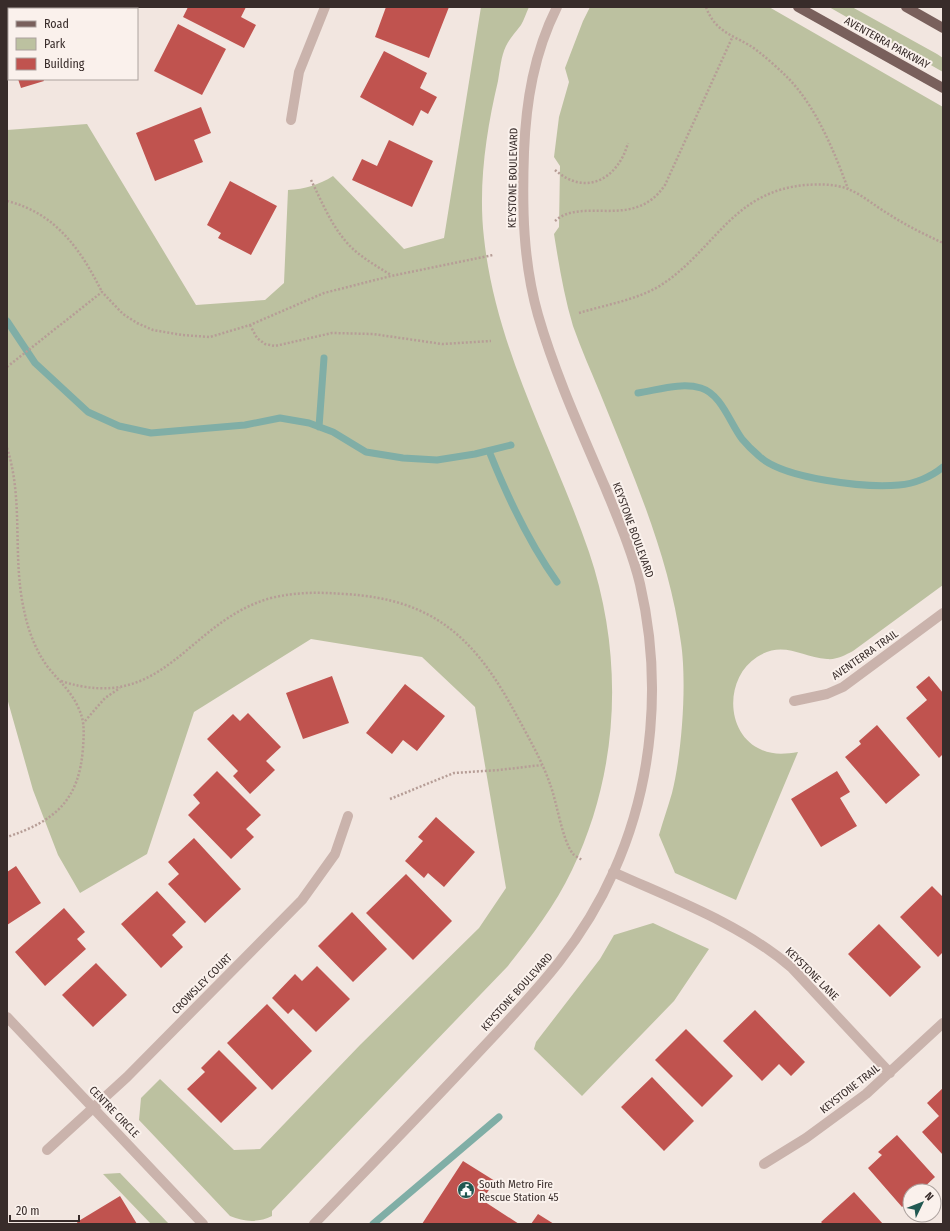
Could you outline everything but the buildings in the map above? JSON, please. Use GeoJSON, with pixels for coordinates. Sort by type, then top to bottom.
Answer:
{"type":"FeatureCollection","features":[{"type":"Feature","properties":{"kind":"main road","name":"AVENTERRA PARKWAY"},"geometry":{"type":"LineString","coordinates":[[798,7],[943,88]]}},
{"type":"Feature","properties":{"kind":"main road"},"geometry":{"type":"LineString","coordinates":[[906,7],[943,28]]}},
{"type":"Feature","properties":{"kind":"street"},"geometry":{"type":"LineString","coordinates":[[291,120],[299,72],[325,7]]}},
{"type":"Feature","properties":{"kind":"street","name":"KEYSTONE BOULEVARD"},"geometry":{"type":"LineString","coordinates":[[314,1224],[545,982],[584,927],[614,872],[634,818],[644,773],[651,730],[652,670],[645,607],[639,579],[618,518],[547,342],[538,313],[527,261],[522,212],[528,102],[538,52],[557,7]]}},
{"type":"Feature","properties":{"kind":"street","name":"AVENTERRA TRAIL"},"geometry":{"type":"LineString","coordinates":[[794,701],[827,694],[843,687],[943,612]]}},
{"type":"Feature","properties":{"kind":"street","name":"CROWSLEY COURT"},"geometry":{"type":"LineString","coordinates":[[47,1150],[94,1109],[302,900],[335,854],[348,816]]}},
{"type":"Feature","properties":{"kind":"street","name":"KEYSTONE LANE"},"geometry":{"type":"LineString","coordinates":[[614,872],[735,929],[779,957],[792,968],[890,1073]]}},
{"type":"Feature","properties":{"kind":"street","name":"CENTRE CIRCLE"},"geometry":{"type":"LineString","coordinates":[[7,1017],[203,1224]]}},
{"type":"Feature","properties":{"kind":"street","name":"KEYSTONE TRAIL"},"geometry":{"type":"LineString","coordinates":[[764,1164],[830,1122],[866,1094],[943,1023]]}},
{"type":"Feature","properties":{"kind":"path"},"geometry":{"type":"LineString","coordinates":[[706,7],[714,22],[723,32],[732,38],[754,48],[778,69],[800,92],[838,161],[848,189]]}},
{"type":"Feature","properties":{"kind":"path"},"geometry":{"type":"LineString","coordinates":[[555,221],[562,215],[575,212],[627,209],[644,204],[659,194],[665,185],[732,38]]}},
{"type":"Feature","properties":{"kind":"path"},"geometry":{"type":"LineString","coordinates":[[555,170],[566,180],[574,182],[594,181],[606,177],[615,170],[625,153],[628,143]]}},
{"type":"Feature","properties":{"kind":"path"},"geometry":{"type":"LineString","coordinates":[[310,180],[336,228],[352,248],[363,258],[392,276]]}},
{"type":"Feature","properties":{"kind":"path"},"geometry":{"type":"LineString","coordinates":[[579,313],[646,293],[666,282],[684,268],[740,211],[762,197],[794,186],[823,185],[848,189],[900,221],[943,243]]}},
{"type":"Feature","properties":{"kind":"path"},"geometry":{"type":"LineString","coordinates":[[7,201],[25,207],[44,217],[69,238],[87,263],[102,292],[123,314],[137,323],[153,330],[182,335],[210,337],[250,325],[324,293],[392,276],[492,255]]}},
{"type":"Feature","properties":{"kind":"path"},"geometry":{"type":"LineString","coordinates":[[7,367],[102,292]]}},
{"type":"Feature","properties":{"kind":"path"},"geometry":{"type":"LineString","coordinates":[[250,325],[256,338],[265,344],[275,346],[332,333],[373,334],[442,344],[491,341]]}},
{"type":"Feature","properties":{"kind":"path"},"geometry":{"type":"LineString","coordinates":[[7,448],[13,474],[17,508],[19,564],[23,609],[37,650],[72,696],[85,722],[80,771],[71,793],[59,811],[39,825],[7,837]]}},
{"type":"Feature","properties":{"kind":"path"},"geometry":{"type":"LineString","coordinates":[[85,722],[105,698],[121,688],[140,682],[158,673],[179,658],[207,633],[231,616],[248,607],[268,599],[288,594],[352,594],[389,599],[430,616],[459,635],[486,664],[542,764],[551,786],[567,840],[573,854],[582,860]]}},
{"type":"Feature","properties":{"kind":"path"},"geometry":{"type":"LineString","coordinates":[[61,681],[78,687],[102,689],[121,688]]}},
{"type":"Feature","properties":{"kind":"path"},"geometry":{"type":"LineString","coordinates":[[390,799],[454,773],[499,770],[542,764]]}},
{"type":"Feature","properties":{"kind":"green space"},"geometry":{"type":"Polygon","coordinates":[[[481,7],[529,7],[521,25],[507,43],[501,63],[484,159],[482,218],[484,238],[490,279],[500,320],[528,398],[575,513],[589,552],[600,591],[608,632],[612,672],[612,712],[608,753],[600,793],[588,832],[572,870],[542,921],[507,967],[272,1211],[272,1216],[256,1221],[240,1220],[230,1216],[139,1120],[141,1098],[160,1079],[234,1150],[260,1149],[360,1045],[479,928],[506,888],[475,707],[422,657],[311,639],[194,712],[147,854],[80,893],[58,855],[33,790],[7,698],[7,130],[87,124],[196,305],[265,300],[284,283],[288,190],[312,186],[333,176],[404,249],[444,238],[481,7]]]}},
{"type":"Feature","properties":{"kind":"green space"},"geometry":{"type":"Polygon","coordinates":[[[590,7],[769,7],[943,107],[943,585],[853,651],[841,657],[827,659],[792,651],[775,650],[766,652],[746,666],[739,678],[734,692],[733,706],[735,720],[741,732],[750,743],[766,752],[780,754],[798,752],[736,900],[675,873],[659,835],[676,777],[681,739],[684,678],[681,643],[668,578],[659,547],[625,454],[573,326],[564,292],[554,234],[559,227],[560,166],[554,157],[559,117],[569,82],[565,68],[590,7]]]}},
{"type":"Feature","properties":{"kind":"green space"},"geometry":{"type":"Polygon","coordinates":[[[829,7],[852,7],[937,54],[943,58],[943,72],[829,7]]]}},
{"type":"Feature","properties":{"kind":"green space"},"geometry":{"type":"Polygon","coordinates":[[[653,923],[709,949],[674,1001],[582,1096],[534,1049],[536,1042],[600,959],[614,935],[653,923]]]}},
{"type":"Feature","properties":{"kind":"green space"},"geometry":{"type":"Polygon","coordinates":[[[120,1173],[169,1224],[151,1224],[103,1174],[120,1173]]]}},
{"type":"Feature","properties":{"kind":"waterway"},"geometry":{"type":"LineString","coordinates":[[7,321],[35,363],[88,412],[119,426],[151,433],[245,425],[280,418],[309,423],[333,432],[366,452],[403,458],[437,460],[475,454],[511,445]]}},
{"type":"Feature","properties":{"kind":"waterway"},"geometry":{"type":"LineString","coordinates":[[319,427],[324,358]]}},
{"type":"Feature","properties":{"kind":"waterway"},"geometry":{"type":"LineString","coordinates":[[638,393],[678,386],[693,386],[708,391],[720,403],[742,439],[757,454],[771,464],[786,471],[805,476],[847,483],[884,486],[911,483],[933,474],[943,467]]}},
{"type":"Feature","properties":{"kind":"waterway"},"geometry":{"type":"LineString","coordinates":[[489,451],[519,519],[557,582]]}},
{"type":"Feature","properties":{"kind":"waterway"},"geometry":{"type":"LineString","coordinates":[[373,1224],[499,1117]]}},
{"type":"Feature","properties":{"kind":"place","name":"South Metro Fire Rescue Station 45"},"geometry":{"type":"Point","coordinates":[466,1190]}}]}
